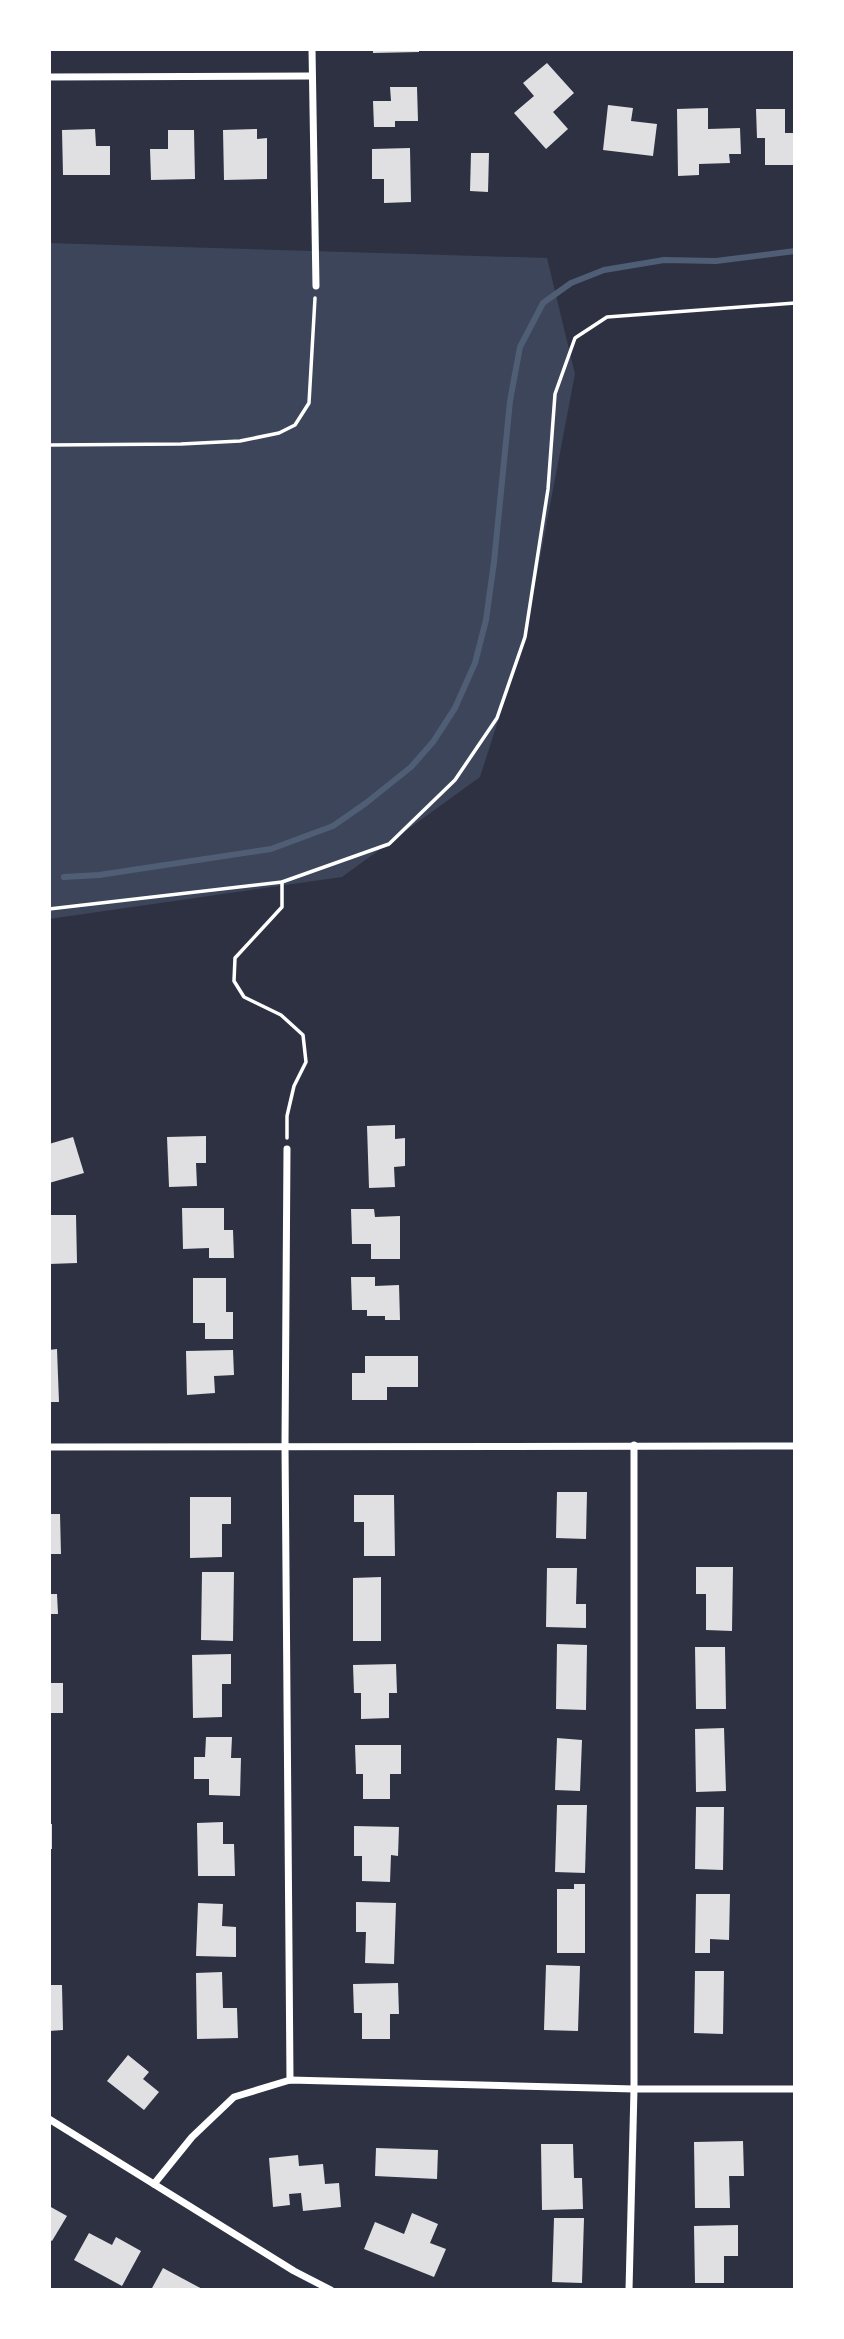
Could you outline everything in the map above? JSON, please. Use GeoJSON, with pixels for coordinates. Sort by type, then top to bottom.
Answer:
{"type":"FeatureCollection","features":[{"type":"Feature","properties":{"kind":"street"},"geometry":{"type":"LineString","coordinates":[[312,49],[316,286]]}},
{"type":"Feature","properties":{"kind":"street"},"geometry":{"type":"LineString","coordinates":[[49,77],[312,76]]}},
{"type":"Feature","properties":{"kind":"street"},"geometry":{"type":"LineString","coordinates":[[288,1149],[285,1445],[290,2080]]}},
{"type":"Feature","properties":{"kind":"street"},"geometry":{"type":"LineString","coordinates":[[629,2290],[634,2089],[634,1445]]}},
{"type":"Feature","properties":{"kind":"street"},"geometry":{"type":"LineString","coordinates":[[49,1447],[795,1446]]}},
{"type":"Feature","properties":{"kind":"street"},"geometry":{"type":"LineString","coordinates":[[154,2184],[192,2137],[234,2098],[290,2080],[634,2089],[795,2089]]}},
{"type":"Feature","properties":{"kind":"street"},"geometry":{"type":"LineString","coordinates":[[49,2119],[294,2271],[331,2290]]}},
{"type":"Feature","properties":{"kind":"path"},"geometry":{"type":"LineString","coordinates":[[49,445],[240,441],[279,433],[295,425],[309,403],[316,286]]}},
{"type":"Feature","properties":{"kind":"path"},"geometry":{"type":"LineString","coordinates":[[49,909],[282,882],[389,844],[454,780],[497,718],[525,637],[548,489],[555,394],[575,338],[607,317],[795,303]]}},
{"type":"Feature","properties":{"kind":"path"},"geometry":{"type":"LineString","coordinates":[[282,882],[282,907],[235,958],[234,981],[244,997],[281,1015],[303,1035],[306,1062],[294,1086],[287,1116],[288,1149]]}},
{"type":"Feature","properties":{"kind":"shaded area"},"geometry":{"type":"Polygon","coordinates":[[[49,243],[547,258],[575,374],[525,637],[480,777],[342,877],[49,919],[49,243]]]}},
{"type":"Feature","properties":{"kind":"building"},"geometry":{"type":"Polygon","coordinates":[[[373,49],[419,49],[419,52],[373,53],[373,49]]]}},
{"type":"Feature","properties":{"kind":"building"},"geometry":{"type":"Polygon","coordinates":[[[547,63],[574,93],[553,112],[568,129],[546,149],[514,113],[534,96],[523,83],[547,63]]]}},
{"type":"Feature","properties":{"kind":"building"},"geometry":{"type":"Polygon","coordinates":[[[390,87],[417,87],[418,121],[395,121],[395,127],[374,127],[373,101],[391,101],[390,87]]]}},
{"type":"Feature","properties":{"kind":"building"},"geometry":{"type":"Polygon","coordinates":[[[608,105],[633,108],[631,121],[657,124],[653,156],[603,150],[608,105]]]}},
{"type":"Feature","properties":{"kind":"building"},"geometry":{"type":"Polygon","coordinates":[[[708,108],[708,129],[740,128],[741,154],[729,154],[730,163],[699,164],[699,175],[678,176],[677,109],[708,108]]]}},
{"type":"Feature","properties":{"kind":"building"},"geometry":{"type":"Polygon","coordinates":[[[756,109],[785,109],[785,133],[795,133],[795,165],[765,165],[765,138],[757,138],[756,109]]]}},
{"type":"Feature","properties":{"kind":"building"},"geometry":{"type":"Polygon","coordinates":[[[95,129],[96,146],[110,146],[110,175],[63,175],[62,130],[95,129]]]}},
{"type":"Feature","properties":{"kind":"building"},"geometry":{"type":"Polygon","coordinates":[[[257,129],[257,139],[267,138],[267,179],[224,180],[223,130],[257,129]]]}},
{"type":"Feature","properties":{"kind":"building"},"geometry":{"type":"Polygon","coordinates":[[[168,130],[194,130],[195,179],[151,180],[150,149],[168,149],[168,130]]]}},
{"type":"Feature","properties":{"kind":"building"},"geometry":{"type":"Polygon","coordinates":[[[410,148],[411,202],[384,203],[384,179],[372,179],[372,149],[410,148]]]}},
{"type":"Feature","properties":{"kind":"building"},"geometry":{"type":"Polygon","coordinates":[[[471,153],[489,153],[488,192],[470,191],[471,153]]]}},
{"type":"Feature","properties":{"kind":"building"},"geometry":{"type":"Polygon","coordinates":[[[395,1125],[395,1139],[405,1138],[405,1166],[394,1167],[395,1187],[369,1188],[367,1126],[395,1125]]]}},
{"type":"Feature","properties":{"kind":"building"},"geometry":{"type":"Polygon","coordinates":[[[206,1136],[206,1163],[196,1163],[197,1186],[169,1187],[167,1137],[206,1136]]]}},
{"type":"Feature","properties":{"kind":"building"},"geometry":{"type":"Polygon","coordinates":[[[73,1137],[84,1173],[49,1183],[49,1144],[73,1137]]]}},
{"type":"Feature","properties":{"kind":"building"},"geometry":{"type":"Polygon","coordinates":[[[182,1208],[224,1208],[224,1230],[233,1230],[234,1258],[209,1258],[209,1248],[183,1249],[182,1208]]]}},
{"type":"Feature","properties":{"kind":"building"},"geometry":{"type":"Polygon","coordinates":[[[351,1209],[374,1209],[375,1217],[400,1216],[400,1259],[371,1259],[371,1244],[352,1244],[351,1209]]]}},
{"type":"Feature","properties":{"kind":"building"},"geometry":{"type":"Polygon","coordinates":[[[49,1215],[76,1215],[77,1263],[49,1264],[49,1215]]]}},
{"type":"Feature","properties":{"kind":"building"},"geometry":{"type":"Polygon","coordinates":[[[351,1277],[375,1277],[375,1286],[399,1285],[400,1320],[385,1320],[385,1316],[367,1316],[367,1310],[352,1310],[351,1277]]]}},
{"type":"Feature","properties":{"kind":"building"},"geometry":{"type":"Polygon","coordinates":[[[193,1278],[226,1278],[226,1312],[233,1312],[233,1339],[205,1339],[205,1323],[193,1323],[193,1278]]]}},
{"type":"Feature","properties":{"kind":"building"},"geometry":{"type":"Polygon","coordinates":[[[57,1349],[59,1402],[49,1402],[49,1350],[57,1349]]]}},
{"type":"Feature","properties":{"kind":"building"},"geometry":{"type":"Polygon","coordinates":[[[233,1350],[234,1375],[214,1376],[215,1393],[187,1395],[186,1351],[233,1350]]]}},
{"type":"Feature","properties":{"kind":"building"},"geometry":{"type":"Polygon","coordinates":[[[365,1356],[418,1356],[418,1387],[387,1387],[387,1400],[352,1400],[352,1373],[365,1373],[365,1356]]]}},
{"type":"Feature","properties":{"kind":"building"},"geometry":{"type":"Polygon","coordinates":[[[557,1492],[587,1492],[586,1539],[556,1538],[557,1492]]]}},
{"type":"Feature","properties":{"kind":"building"},"geometry":{"type":"Polygon","coordinates":[[[354,1495],[394,1495],[395,1556],[364,1556],[364,1522],[354,1522],[354,1495]]]}},
{"type":"Feature","properties":{"kind":"building"},"geometry":{"type":"Polygon","coordinates":[[[190,1497],[231,1497],[231,1524],[222,1524],[222,1557],[190,1558],[190,1497]]]}},
{"type":"Feature","properties":{"kind":"building"},"geometry":{"type":"Polygon","coordinates":[[[49,1514],[60,1514],[61,1554],[49,1554],[49,1514]]]}},
{"type":"Feature","properties":{"kind":"building"},"geometry":{"type":"Polygon","coordinates":[[[696,1567],[733,1567],[732,1631],[706,1630],[706,1594],[696,1594],[696,1567]]]}},
{"type":"Feature","properties":{"kind":"building"},"geometry":{"type":"Polygon","coordinates":[[[547,1568],[577,1568],[576,1604],[586,1604],[586,1628],[546,1627],[547,1568]]]}},
{"type":"Feature","properties":{"kind":"building"},"geometry":{"type":"Polygon","coordinates":[[[202,1572],[234,1572],[233,1641],[201,1640],[202,1572]]]}},
{"type":"Feature","properties":{"kind":"building"},"geometry":{"type":"Polygon","coordinates":[[[381,1577],[381,1641],[353,1641],[353,1578],[381,1577]]]}},
{"type":"Feature","properties":{"kind":"building"},"geometry":{"type":"Polygon","coordinates":[[[49,1594],[57,1594],[58,1614],[49,1614],[49,1594]]]}},
{"type":"Feature","properties":{"kind":"building"},"geometry":{"type":"Polygon","coordinates":[[[557,1644],[587,1645],[586,1710],[556,1709],[557,1644]]]}},
{"type":"Feature","properties":{"kind":"building"},"geometry":{"type":"Polygon","coordinates":[[[695,1647],[725,1647],[726,1709],[696,1709],[695,1647]]]}},
{"type":"Feature","properties":{"kind":"building"},"geometry":{"type":"Polygon","coordinates":[[[231,1654],[231,1684],[222,1684],[222,1717],[193,1718],[192,1655],[231,1654]]]}},
{"type":"Feature","properties":{"kind":"building"},"geometry":{"type":"Polygon","coordinates":[[[396,1664],[397,1693],[389,1693],[389,1718],[361,1719],[361,1693],[354,1693],[353,1665],[396,1664]]]}},
{"type":"Feature","properties":{"kind":"building"},"geometry":{"type":"Polygon","coordinates":[[[49,1683],[63,1683],[63,1713],[49,1713],[49,1683]]]}},
{"type":"Feature","properties":{"kind":"building"},"geometry":{"type":"Polygon","coordinates":[[[724,1728],[726,1791],[696,1792],[695,1729],[724,1728]]]}},
{"type":"Feature","properties":{"kind":"building"},"geometry":{"type":"Polygon","coordinates":[[[206,1737],[232,1737],[231,1758],[241,1758],[240,1796],[209,1795],[209,1779],[194,1779],[194,1757],[205,1757],[206,1737]]]}},
{"type":"Feature","properties":{"kind":"building"},"geometry":{"type":"Polygon","coordinates":[[[557,1738],[582,1740],[580,1791],[555,1790],[557,1738]]]}},
{"type":"Feature","properties":{"kind":"building"},"geometry":{"type":"Polygon","coordinates":[[[355,1745],[401,1745],[401,1774],[390,1774],[390,1799],[363,1799],[363,1774],[356,1774],[355,1745]]]}},
{"type":"Feature","properties":{"kind":"building"},"geometry":{"type":"Polygon","coordinates":[[[557,1805],[587,1805],[585,1873],[555,1872],[557,1805]]]}},
{"type":"Feature","properties":{"kind":"building"},"geometry":{"type":"Polygon","coordinates":[[[696,1807],[724,1807],[723,1870],[695,1869],[696,1807]]]}},
{"type":"Feature","properties":{"kind":"building"},"geometry":{"type":"Polygon","coordinates":[[[223,1822],[223,1844],[234,1844],[235,1876],[198,1876],[197,1823],[223,1822]]]}},
{"type":"Feature","properties":{"kind":"building"},"geometry":{"type":"Polygon","coordinates":[[[49,1824],[52,1824],[52,1849],[49,1849],[49,1824]]]}},
{"type":"Feature","properties":{"kind":"building"},"geometry":{"type":"Polygon","coordinates":[[[354,1826],[399,1827],[398,1856],[391,1855],[390,1882],[362,1881],[362,1856],[354,1856],[354,1826]]]}},
{"type":"Feature","properties":{"kind":"building"},"geometry":{"type":"Polygon","coordinates":[[[574,1884],[585,1884],[585,1953],[557,1953],[557,1889],[574,1889],[574,1884]]]}},
{"type":"Feature","properties":{"kind":"building"},"geometry":{"type":"Polygon","coordinates":[[[696,1894],[730,1894],[729,1940],[710,1939],[710,1953],[695,1953],[696,1894]]]}},
{"type":"Feature","properties":{"kind":"building"},"geometry":{"type":"Polygon","coordinates":[[[356,1902],[396,1903],[394,1964],[365,1963],[366,1932],[356,1932],[356,1902]]]}},
{"type":"Feature","properties":{"kind":"building"},"geometry":{"type":"Polygon","coordinates":[[[198,1903],[223,1904],[222,1926],[236,1927],[236,1957],[196,1956],[198,1903]]]}},
{"type":"Feature","properties":{"kind":"building"},"geometry":{"type":"Polygon","coordinates":[[[546,1965],[580,1966],[578,2031],[544,2030],[546,1965]]]}},
{"type":"Feature","properties":{"kind":"building"},"geometry":{"type":"Polygon","coordinates":[[[695,1971],[724,1971],[723,2034],[694,2033],[695,1971]]]}},
{"type":"Feature","properties":{"kind":"building"},"geometry":{"type":"Polygon","coordinates":[[[222,1972],[223,2008],[237,2008],[238,2038],[197,2039],[196,1973],[222,1972]]]}},
{"type":"Feature","properties":{"kind":"building"},"geometry":{"type":"Polygon","coordinates":[[[398,1983],[399,2014],[390,2014],[390,2039],[362,2039],[362,2013],[354,2013],[353,1984],[398,1983]]]}},
{"type":"Feature","properties":{"kind":"building"},"geometry":{"type":"Polygon","coordinates":[[[49,1985],[62,1985],[63,2030],[49,2031],[49,1985]]]}},
{"type":"Feature","properties":{"kind":"building"},"geometry":{"type":"Polygon","coordinates":[[[128,2055],[149,2072],[143,2079],[159,2092],[144,2110],[107,2081],[128,2055]]]}},
{"type":"Feature","properties":{"kind":"building"},"geometry":{"type":"Polygon","coordinates":[[[743,2141],[744,2176],[729,2176],[730,2208],[695,2208],[694,2142],[743,2141]]]}},
{"type":"Feature","properties":{"kind":"building"},"geometry":{"type":"Polygon","coordinates":[[[541,2144],[573,2144],[574,2178],[582,2178],[583,2209],[542,2210],[541,2144]]]}},
{"type":"Feature","properties":{"kind":"building"},"geometry":{"type":"Polygon","coordinates":[[[376,2148],[438,2150],[437,2179],[375,2176],[376,2148]]]}},
{"type":"Feature","properties":{"kind":"building"},"geometry":{"type":"Polygon","coordinates":[[[298,2155],[299,2166],[323,2164],[325,2184],[339,2183],[341,2207],[303,2211],[301,2193],[289,2194],[290,2205],[273,2207],[269,2158],[298,2155]]]}},
{"type":"Feature","properties":{"kind":"building"},"geometry":{"type":"Polygon","coordinates":[[[49,2206],[67,2216],[52,2241],[49,2239],[49,2206]]]}},
{"type":"Feature","properties":{"kind":"building"},"geometry":{"type":"Polygon","coordinates":[[[412,2213],[438,2224],[430,2243],[446,2249],[434,2277],[364,2249],[375,2222],[404,2234],[412,2213]]]}},
{"type":"Feature","properties":{"kind":"building"},"geometry":{"type":"Polygon","coordinates":[[[554,2218],[584,2218],[582,2283],[552,2282],[554,2218]]]}},
{"type":"Feature","properties":{"kind":"building"},"geometry":{"type":"Polygon","coordinates":[[[738,2225],[738,2256],[724,2256],[724,2283],[695,2283],[694,2226],[738,2225]]]}},
{"type":"Feature","properties":{"kind":"building"},"geometry":{"type":"Polygon","coordinates":[[[89,2233],[112,2245],[116,2237],[141,2251],[122,2286],[74,2260],[89,2233]]]}},
{"type":"Feature","properties":{"kind":"building"},"geometry":{"type":"Polygon","coordinates":[[[163,2268],[204,2290],[151,2290],[163,2268]]]}},
{"type":"Feature","properties":{"kind":"waterway"},"geometry":{"type":"LineString","coordinates":[[64,877],[99,875],[271,849],[333,826],[411,767],[433,742],[455,708],[475,663],[486,620],[510,401],[520,347],[543,303],[571,283],[604,270],[664,260],[716,261],[795,251]]}}]}
